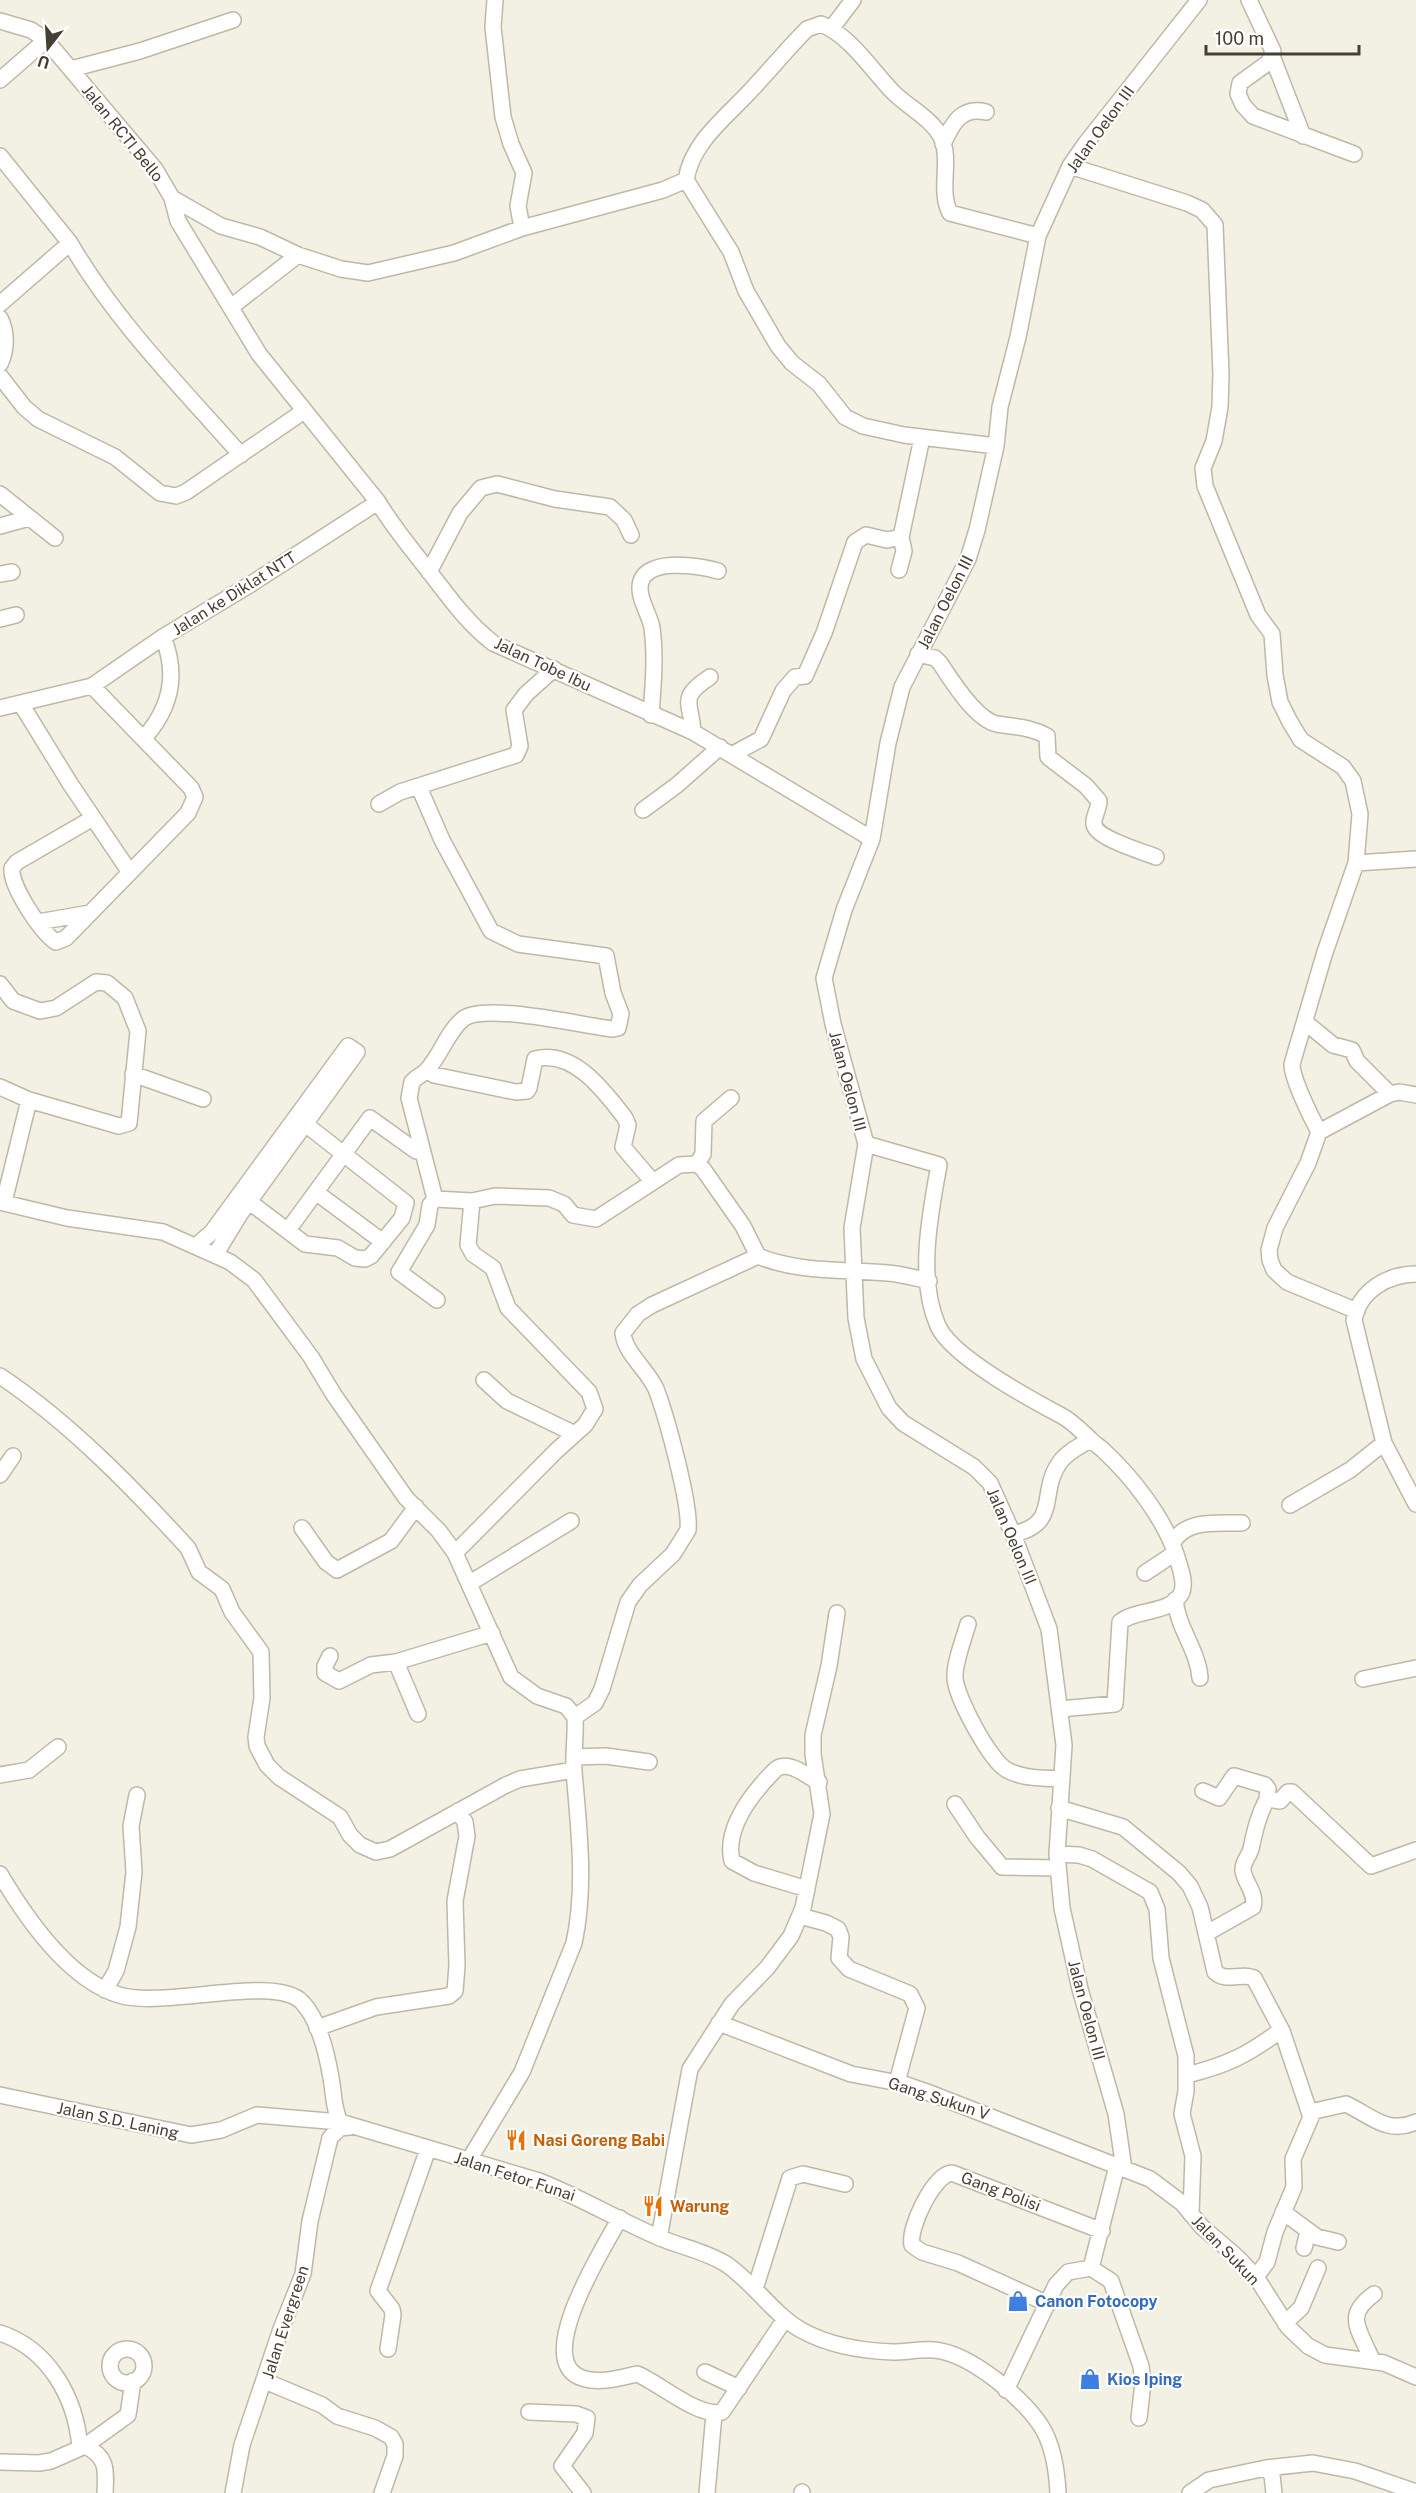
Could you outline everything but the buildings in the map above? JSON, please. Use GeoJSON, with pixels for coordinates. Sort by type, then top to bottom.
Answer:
{"type":"FeatureCollection","features":[{"type":"Feature","properties":{"kind":"street"},"geometry":{"type":"LineString","coordinates":[[495,0],[493,27],[503,117],[511,144],[524,173],[518,206],[522,228]]}},
{"type":"Feature","properties":{"kind":"street"},"geometry":{"type":"LineString","coordinates":[[831,29],[853,0]]}},
{"type":"Feature","properties":{"kind":"street","name":"Jalan Oelon III"},"geometry":{"type":"LineString","coordinates":[[1121,2167],[1116,2114],[1080,1989],[1067,1931],[1057,1861],[1064,1745],[1049,1629],[1013,1534],[995,1494],[983,1476],[966,1462],[903,1423],[889,1408],[861,1347],[854,1273],[852,1217],[866,1144],[833,1024],[824,978],[844,910],[872,839],[892,722],[902,687],[970,553],[996,446],[1000,407],[1018,337],[1038,236],[1070,166],[1174,28],[1199,0]]}},
{"type":"Feature","properties":{"kind":"street"},"geometry":{"type":"LineString","coordinates":[[1249,0],[1270,43],[1272,56],[1303,136]]}},
{"type":"Feature","properties":{"kind":"street"},"geometry":{"type":"LineString","coordinates":[[71,69],[131,54],[233,20]]}},
{"type":"Feature","properties":{"kind":"street","name":"Jalan RCTI Bello"},"geometry":{"type":"LineString","coordinates":[[0,21],[31,30],[46,40],[155,169],[172,198],[178,221],[231,307]]}},
{"type":"Feature","properties":{"kind":"street"},"geometry":{"type":"LineString","coordinates":[[943,144],[935,129],[894,93],[831,29],[817,24],[801,35],[701,144],[690,162],[686,180],[731,252],[746,291],[785,356],[819,384],[838,411],[854,423],[922,438],[996,446]]}},
{"type":"Feature","properties":{"kind":"street"},"geometry":{"type":"LineString","coordinates":[[0,80],[46,40]]}},
{"type":"Feature","properties":{"kind":"street"},"geometry":{"type":"LineString","coordinates":[[1272,56],[1266,64],[1242,79],[1238,87],[1238,94],[1243,105],[1253,116],[1354,154]]}},
{"type":"Feature","properties":{"kind":"street"},"geometry":{"type":"LineString","coordinates":[[986,112],[970,111],[953,121],[943,144],[945,202],[950,213],[1038,236]]}},
{"type":"Feature","properties":{"kind":"street"},"geometry":{"type":"LineString","coordinates":[[0,156],[70,243],[93,283],[127,326],[241,455]]}},
{"type":"Feature","properties":{"kind":"street"},"geometry":{"type":"LineString","coordinates":[[1070,166],[1180,200],[1202,210],[1215,225],[1221,374],[1216,430],[1203,468],[1205,486],[1258,615],[1272,634],[1275,675],[1280,702],[1301,740],[1337,762],[1353,781],[1360,814],[1356,863],[1325,952],[1297,1046],[1292,1075],[1319,1132]]}},
{"type":"Feature","properties":{"kind":"street"},"geometry":{"type":"LineString","coordinates":[[172,198],[221,226],[260,237],[298,255],[341,269],[368,273],[454,253],[522,228],[663,190],[686,180]]}},
{"type":"Feature","properties":{"kind":"street"},"geometry":{"type":"LineString","coordinates":[[0,304],[70,243]]}},
{"type":"Feature","properties":{"kind":"street"},"geometry":{"type":"LineString","coordinates":[[231,307],[298,255]]}},
{"type":"Feature","properties":{"kind":"street","name":"Jalan Tobe Ibu"},"geometry":{"type":"LineString","coordinates":[[231,307],[260,354],[378,502],[393,528],[429,572],[454,608],[475,629],[493,643],[693,732],[872,839]]}},
{"type":"Feature","properties":{"kind":"street"},"geometry":{"type":"LineString","coordinates":[[0,318],[5,328],[5,346],[0,364]]}},
{"type":"Feature","properties":{"kind":"street"},"geometry":{"type":"LineString","coordinates":[[0,376],[30,414],[115,457],[165,495],[176,496],[186,492],[241,455],[274,429],[304,411]]}},
{"type":"Feature","properties":{"kind":"street"},"geometry":{"type":"LineString","coordinates":[[899,570],[904,551],[901,537],[922,438]]}},
{"type":"Feature","properties":{"kind":"street"},"geometry":{"type":"LineString","coordinates":[[429,572],[460,513],[486,486],[505,484],[555,499],[610,507],[624,520],[631,535]]}},
{"type":"Feature","properties":{"kind":"street"},"geometry":{"type":"LineString","coordinates":[[0,494],[55,538]]}},
{"type":"Feature","properties":{"kind":"street","name":"Jalan ke Diklat NTT"},"geometry":{"type":"LineString","coordinates":[[0,708],[92,686],[162,637],[251,584],[378,502]]}},
{"type":"Feature","properties":{"kind":"street"},"geometry":{"type":"LineString","coordinates":[[0,526],[29,518]]}},
{"type":"Feature","properties":{"kind":"street"},"geometry":{"type":"LineString","coordinates":[[643,810],[726,750],[761,739],[783,691],[795,677],[806,676],[824,633],[855,542],[866,535],[888,540],[901,537]]}},
{"type":"Feature","properties":{"kind":"street"},"geometry":{"type":"LineString","coordinates":[[651,715],[651,626],[641,596],[641,581],[647,572],[668,565],[707,568],[718,572]]}},
{"type":"Feature","properties":{"kind":"street"},"geometry":{"type":"LineString","coordinates":[[0,619],[16,615]]}},
{"type":"Feature","properties":{"kind":"street"},"geometry":{"type":"LineString","coordinates":[[144,738],[154,727],[171,682],[171,657],[162,637]]}},
{"type":"Feature","properties":{"kind":"street"},"geometry":{"type":"LineString","coordinates":[[918,654],[935,658],[984,719],[994,724],[1037,731],[1047,736],[1048,757],[1086,786],[1099,801],[1094,823],[1096,830],[1111,840],[1156,857]]}},
{"type":"Feature","properties":{"kind":"street"},"geometry":{"type":"LineString","coordinates":[[379,804],[400,792],[516,755],[520,746],[514,710],[526,694],[554,669]]}},
{"type":"Feature","properties":{"kind":"street"},"geometry":{"type":"LineString","coordinates":[[693,732],[687,698],[691,690],[710,677]]}},
{"type":"Feature","properties":{"kind":"street"},"geometry":{"type":"LineString","coordinates":[[92,686],[191,788],[195,797],[188,813],[90,913],[61,941],[51,938],[38,922],[14,882],[12,868],[17,862],[93,818]]}},
{"type":"Feature","properties":{"kind":"street"},"geometry":{"type":"LineString","coordinates":[[21,704],[129,871]]}},
{"type":"Feature","properties":{"kind":"street"},"geometry":{"type":"LineString","coordinates":[[419,787],[442,840],[492,931],[518,944],[605,955],[611,968],[613,993],[622,1018],[618,1028],[613,1029],[549,1018],[502,1014],[471,1015],[462,1020],[428,1070],[412,1082],[409,1098],[435,1199]]}},
{"type":"Feature","properties":{"kind":"street"},"geometry":{"type":"LineString","coordinates":[[1356,863],[1416,859]]}},
{"type":"Feature","properties":{"kind":"street"},"geometry":{"type":"LineString","coordinates":[[38,922],[90,913]]}},
{"type":"Feature","properties":{"kind":"street"},"geometry":{"type":"LineString","coordinates":[[0,984],[13,1000],[40,1011],[61,1006],[96,982],[101,981],[113,987],[125,998],[137,1024],[129,1123],[126,1126],[29,1100],[0,1088]]}},
{"type":"Feature","properties":{"kind":"street"},"geometry":{"type":"LineString","coordinates":[[1305,1022],[1333,1046],[1352,1050],[1357,1061],[1390,1094]]}},
{"type":"Feature","properties":{"kind":"street"},"geometry":{"type":"LineString","coordinates":[[428,1070],[434,1076],[523,1092],[529,1088],[535,1059],[556,1060],[578,1067],[625,1118],[628,1125],[624,1148],[653,1182]]}},
{"type":"Feature","properties":{"kind":"street"},"geometry":{"type":"LineString","coordinates":[[133,1074],[203,1099]]}},
{"type":"Feature","properties":{"kind":"street"},"geometry":{"type":"LineString","coordinates":[[1357,1311],[1287,1282],[1274,1270],[1269,1250],[1275,1228],[1308,1163],[1319,1132],[1390,1094],[1399,1092],[1416,1095]]}},
{"type":"Feature","properties":{"kind":"street"},"geometry":{"type":"LineString","coordinates":[[697,1164],[703,1154],[704,1121],[731,1098]]}},
{"type":"Feature","properties":{"kind":"street"},"geometry":{"type":"LineString","coordinates":[[29,1100],[2,1202],[67,1218],[163,1232],[197,1245],[230,1262],[264,1291],[398,1487],[455,1553],[511,1677],[537,1696],[567,1706],[575,1717],[574,1764],[580,1860],[578,1925],[574,1943],[522,2072],[470,2160]]}},
{"type":"Feature","properties":{"kind":"street"},"geometry":{"type":"LineString","coordinates":[[288,1230],[370,1118],[416,1151]]}},
{"type":"Feature","properties":{"kind":"street"},"geometry":{"type":"LineString","coordinates":[[197,1245],[244,1197],[300,1120],[406,1203],[402,1218],[365,1259],[355,1258],[338,1248],[305,1244],[244,1197]]}},
{"type":"Feature","properties":{"kind":"street"},"geometry":{"type":"LineString","coordinates":[[866,1144],[939,1165],[927,1229],[932,1307],[944,1337],[1028,1400],[1072,1422],[1102,1449],[1130,1479],[1173,1548],[1183,1588],[1175,1600],[1120,1622],[1115,1704],[1060,1709]]}},
{"type":"Feature","properties":{"kind":"street"},"geometry":{"type":"LineString","coordinates":[[435,1199],[472,1201],[495,1196],[549,1198],[564,1204],[573,1215],[596,1219],[680,1166],[697,1164],[704,1169],[743,1227],[758,1256],[770,1262],[854,1273],[886,1272],[929,1281]]}},
{"type":"Feature","properties":{"kind":"street"},"geometry":{"type":"LineString","coordinates":[[317,1193],[382,1242]]}},
{"type":"Feature","properties":{"kind":"street"},"geometry":{"type":"LineString","coordinates":[[215,1255],[244,1197]]}},
{"type":"Feature","properties":{"kind":"street"},"geometry":{"type":"LineString","coordinates":[[435,1199],[430,1205],[427,1225],[399,1272],[437,1300]]}},
{"type":"Feature","properties":{"kind":"street"},"geometry":{"type":"LineString","coordinates":[[455,1553],[594,1414],[594,1402],[576,1377],[508,1308],[494,1268],[470,1250],[468,1245],[472,1201]]}},
{"type":"Feature","properties":{"kind":"street"},"geometry":{"type":"LineString","coordinates":[[575,1717],[595,1703],[602,1689],[633,1594],[673,1554],[688,1530],[682,1485],[656,1388],[626,1346],[623,1333],[638,1314],[652,1305],[758,1256]]}},
{"type":"Feature","properties":{"kind":"street"},"geometry":{"type":"LineString","coordinates":[[1416,1274],[1384,1280],[1374,1287],[1357,1311],[1354,1320],[1355,1332],[1384,1443],[1416,1504]]}},
{"type":"Feature","properties":{"kind":"street"},"geometry":{"type":"LineString","coordinates":[[0,1376],[37,1401],[66,1426],[188,1548],[199,1572],[222,1589],[232,1612],[261,1652],[262,1681],[257,1746],[272,1772],[340,1817],[350,1835],[360,1845],[376,1852],[390,1850],[520,1779],[606,1756],[649,1762]]}},
{"type":"Feature","properties":{"kind":"street"},"geometry":{"type":"LineString","coordinates":[[484,1380],[507,1401],[575,1434]]}},
{"type":"Feature","properties":{"kind":"street"},"geometry":{"type":"LineString","coordinates":[[1013,1534],[1030,1530],[1039,1524],[1060,1461],[1090,1440]]}},
{"type":"Feature","properties":{"kind":"street"},"geometry":{"type":"LineString","coordinates":[[1290,1505],[1350,1470],[1384,1443]]}},
{"type":"Feature","properties":{"kind":"street"},"geometry":{"type":"LineString","coordinates":[[0,1475],[13,1456]]}},
{"type":"Feature","properties":{"kind":"street"},"geometry":{"type":"LineString","coordinates":[[302,1528],[326,1562],[336,1570],[391,1541],[416,1507]]}},
{"type":"Feature","properties":{"kind":"street"},"geometry":{"type":"LineString","coordinates":[[470,1583],[571,1521]]}},
{"type":"Feature","properties":{"kind":"street"},"geometry":{"type":"LineString","coordinates":[[1145,1573],[1173,1548],[1182,1529],[1192,1525],[1242,1523]]}},
{"type":"Feature","properties":{"kind":"street"},"geometry":{"type":"LineString","coordinates":[[1175,1600],[1183,1632],[1199,1662],[1200,1678]]}},
{"type":"Feature","properties":{"kind":"street"},"geometry":{"type":"LineString","coordinates":[[659,2238],[687,2078],[694,2061],[719,2023],[767,1968],[791,1936],[800,1916],[822,1814],[813,1754],[813,1735],[829,1666],[837,1613]]}},
{"type":"Feature","properties":{"kind":"street"},"geometry":{"type":"LineString","coordinates":[[968,1624],[955,1678],[962,1702],[991,1755],[1004,1769],[1012,1773],[1062,1779]]}},
{"type":"Feature","properties":{"kind":"street"},"geometry":{"type":"LineString","coordinates":[[330,1656],[325,1666],[326,1673],[339,1681],[371,1665],[396,1662],[492,1633]]}},
{"type":"Feature","properties":{"kind":"street"},"geometry":{"type":"LineString","coordinates":[[396,1662],[418,1714]]}},
{"type":"Feature","properties":{"kind":"street"},"geometry":{"type":"LineString","coordinates":[[1363,1679],[1416,1668]]}},
{"type":"Feature","properties":{"kind":"street"},"geometry":{"type":"LineString","coordinates":[[0,1775],[29,1770],[58,1747]]}},
{"type":"Feature","properties":{"kind":"street"},"geometry":{"type":"LineString","coordinates":[[807,1889],[743,1868],[732,1861],[731,1849],[742,1812],[776,1769],[781,1766],[790,1766],[819,1782]]}},
{"type":"Feature","properties":{"kind":"street"},"geometry":{"type":"LineString","coordinates":[[1203,1791],[1219,1798],[1234,1776],[1265,1785],[1268,1789],[1267,1799],[1253,1833],[1251,1851],[1243,1864],[1254,1900],[1253,1907],[1207,1933]]}},
{"type":"Feature","properties":{"kind":"street"},"geometry":{"type":"LineString","coordinates":[[1267,1799],[1280,1801],[1288,1792],[1292,1792],[1371,1866],[1416,1850]]}},
{"type":"Feature","properties":{"kind":"street"},"geometry":{"type":"LineString","coordinates":[[105,1990],[116,1971],[128,1927],[134,1872],[131,1826],[137,1795]]}},
{"type":"Feature","properties":{"kind":"street"},"geometry":{"type":"LineString","coordinates":[[955,1804],[977,1837],[1002,1866],[1092,1859],[1154,1897],[1161,1958],[1173,2010],[1185,2047],[1187,2075],[1182,2114],[1193,2156],[1191,2214]]}},
{"type":"Feature","properties":{"kind":"street"},"geometry":{"type":"LineString","coordinates":[[1059,1808],[1123,1827],[1144,1842],[1190,1886],[1200,1907],[1213,1968],[1217,1974],[1229,1977],[1244,1975],[1254,1978],[1281,2030],[1310,2112],[1308,2128],[1293,2159],[1295,2183],[1267,2262],[1256,2277]]}},
{"type":"Feature","properties":{"kind":"street"},"geometry":{"type":"LineString","coordinates":[[317,2028],[376,2007],[449,1996],[455,1991],[455,1901],[467,1836],[465,1822],[458,1811]]}},
{"type":"Feature","properties":{"kind":"street"},"geometry":{"type":"LineString","coordinates":[[0,1874],[27,1914],[69,1964],[89,1981],[105,1990],[137,1999],[162,2000],[260,1990],[281,1991],[301,2001],[317,2028],[331,2076],[336,2114],[345,2124]]}},
{"type":"Feature","properties":{"kind":"street"},"geometry":{"type":"LineString","coordinates":[[800,1916],[838,1929],[841,1937],[839,1958],[849,1969],[910,1994],[915,2001],[917,2008],[897,2082]]}},
{"type":"Feature","properties":{"kind":"street","name":"Gang Sukun V"},"geometry":{"type":"LineString","coordinates":[[719,2023],[851,2074],[897,2082],[1019,2126],[1121,2167]]}},
{"type":"Feature","properties":{"kind":"street"},"geometry":{"type":"LineString","coordinates":[[1187,2075],[1224,2066],[1261,2046],[1281,2030]]}},
{"type":"Feature","properties":{"kind":"street","name":"Jalan S.D. Laning"},"geometry":{"type":"LineString","coordinates":[[0,2095],[191,2135],[221,2130],[257,2115],[345,2124]]}},
{"type":"Feature","properties":{"kind":"street"},"geometry":{"type":"LineString","coordinates":[[1310,2112],[1346,2104],[1374,2122],[1395,2127],[1414,2123]]}},
{"type":"Feature","properties":{"kind":"street","name":"Jalan Fetor Funai"},"geometry":{"type":"LineString","coordinates":[[345,2124],[539,2181],[620,2217],[659,2238],[707,2254],[726,2265],[755,2289],[785,2319],[822,2339],[861,2349],[947,2352],[980,2368],[1006,2390],[1044,2430],[1054,2457],[1058,2493]]}},
{"type":"Feature","properties":{"kind":"street","name":"Jalan Evergreen"},"geometry":{"type":"LineString","coordinates":[[233,2493],[242,2445],[281,2329],[303,2274],[310,2221],[330,2138],[345,2124]]}},
{"type":"Feature","properties":{"kind":"street"},"geometry":{"type":"LineString","coordinates":[[388,2349],[393,2315],[378,2291],[428,2149]]}},
{"type":"Feature","properties":{"kind":"street"},"geometry":{"type":"LineString","coordinates":[[1091,2268],[1121,2167]]}},
{"type":"Feature","properties":{"kind":"street","name":"Jalan Sukun"},"geometry":{"type":"LineString","coordinates":[[1121,2167],[1163,2188],[1191,2214],[1256,2277],[1285,2323],[1316,2352],[1372,2360],[1416,2377]]}},
{"type":"Feature","properties":{"kind":"street","name":"Gang Polisi"},"geometry":{"type":"LineString","coordinates":[[1048,2304],[912,2245],[912,2235],[920,2211],[942,2177],[952,2173],[1102,2231]]}},
{"type":"Feature","properties":{"kind":"street"},"geometry":{"type":"LineString","coordinates":[[755,2289],[790,2178],[803,2174],[845,2184]]}},
{"type":"Feature","properties":{"kind":"street"},"geometry":{"type":"LineString","coordinates":[[1283,2212],[1317,2237],[1338,2242]]}},
{"type":"Feature","properties":{"kind":"street"},"geometry":{"type":"LineString","coordinates":[[620,2217],[579,2296],[564,2336],[562,2352],[567,2366],[579,2378],[597,2381],[639,2375],[676,2398],[714,2414],[724,2411],[785,2319]]}},
{"type":"Feature","properties":{"kind":"street"},"geometry":{"type":"LineString","coordinates":[[1304,2248],[1308,2231]]}},
{"type":"Feature","properties":{"kind":"street"},"geometry":{"type":"LineString","coordinates":[[1006,2390],[1056,2285],[1068,2272],[1091,2268],[1110,2281],[1141,2366],[1143,2383],[1138,2418]]}},
{"type":"Feature","properties":{"kind":"street"},"geometry":{"type":"LineString","coordinates":[[1285,2323],[1301,2308],[1318,2268]]}},
{"type":"Feature","properties":{"kind":"street"},"geometry":{"type":"LineString","coordinates":[[1372,2360],[1355,2319],[1359,2304],[1374,2294]]}},
{"type":"Feature","properties":{"kind":"street"},"geometry":{"type":"LineString","coordinates":[[0,2333],[14,2337],[54,2370],[83,2447],[100,2454],[103,2459],[105,2493]]}},
{"type":"Feature","properties":{"kind":"street"},"geometry":{"type":"LineString","coordinates":[[705,2372],[739,2388]]}},
{"type":"Feature","properties":{"kind":"street"},"geometry":{"type":"LineString","coordinates":[[265,2381],[322,2405],[337,2416],[375,2428],[391,2437],[395,2444],[394,2456],[382,2493]]}},
{"type":"Feature","properties":{"kind":"street"},"geometry":{"type":"LineString","coordinates":[[0,2462],[39,2463],[83,2447],[128,2415],[133,2382]]}},
{"type":"Feature","properties":{"kind":"street"},"geometry":{"type":"LineString","coordinates":[[529,2412],[576,2414],[587,2418],[585,2433],[562,2466],[583,2493]]}},
{"type":"Feature","properties":{"kind":"street"},"geometry":{"type":"LineString","coordinates":[[707,2493],[714,2414]]}},
{"type":"Feature","properties":{"kind":"street"},"geometry":{"type":"LineString","coordinates":[[1190,2493],[1209,2480],[1266,2468],[1328,2464],[1416,2492]]}},
{"type":"Feature","properties":{"kind":"street"},"geometry":{"type":"LineString","coordinates":[[1266,2468],[1272,2475],[1274,2493]]}},
{"type":"Feature","properties":{"kind":"place","name":"Nasi Goreng Babi"},"geometry":{"type":"Point","coordinates":[516,2140]}},
{"type":"Feature","properties":{"kind":"place","name":"Warung"},"geometry":{"type":"Point","coordinates":[653,2206]}},
{"type":"Feature","properties":{"kind":"place","name":"Canon Fotocopy"},"geometry":{"type":"Point","coordinates":[1018,2301]}},
{"type":"Feature","properties":{"kind":"place","name":"Kios Iping"},"geometry":{"type":"Point","coordinates":[1090,2379]}}]}
